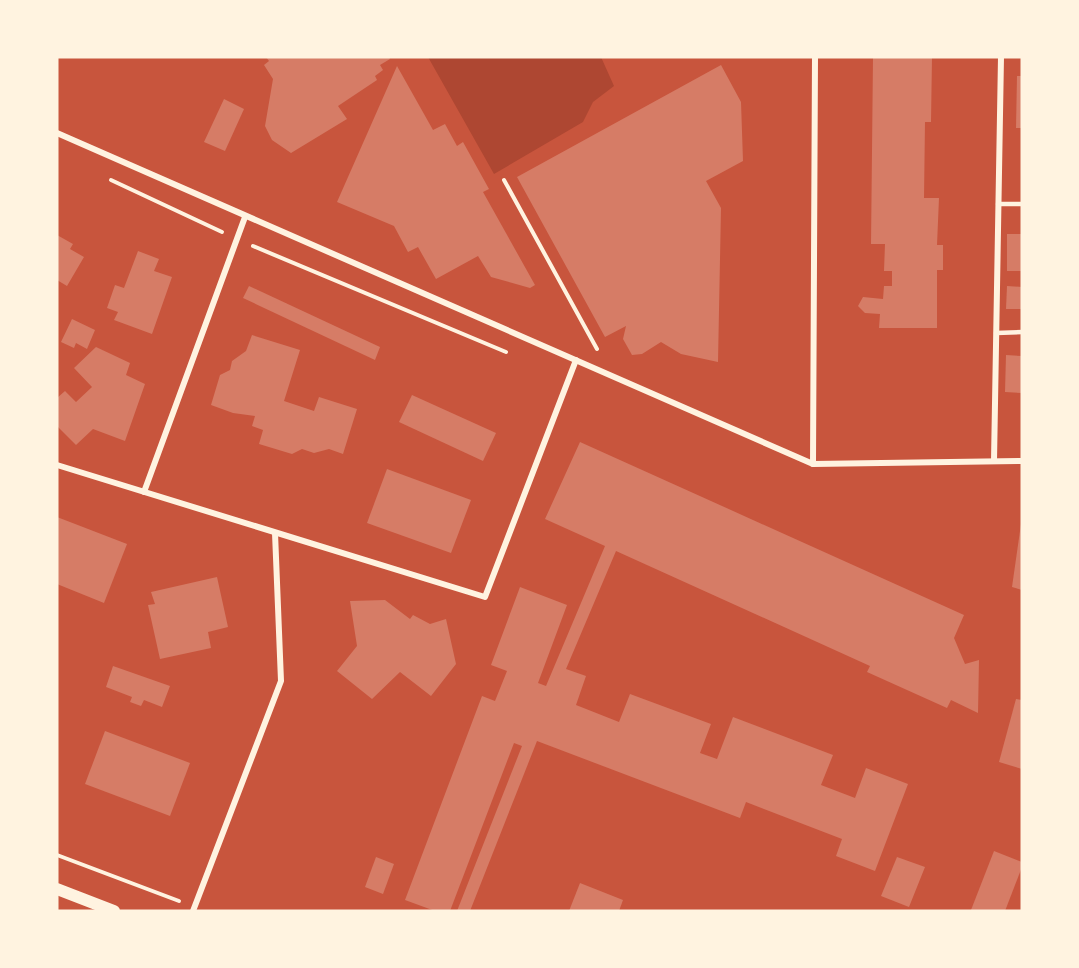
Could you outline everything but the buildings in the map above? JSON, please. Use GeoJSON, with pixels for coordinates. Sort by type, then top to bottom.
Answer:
{"type":"FeatureCollection","features":[{"type":"Feature","properties":{"kind":"main road"},"geometry":{"type":"LineString","coordinates":[[57,889],[114,911]]}},
{"type":"Feature","properties":{"kind":"street"},"geometry":{"type":"LineString","coordinates":[[813,464],[815,57]]}},
{"type":"Feature","properties":{"kind":"street"},"geometry":{"type":"LineString","coordinates":[[994,461],[1001,57]]}},
{"type":"Feature","properties":{"kind":"street"},"geometry":{"type":"LineString","coordinates":[[57,133],[813,464],[1022,461]]}},
{"type":"Feature","properties":{"kind":"street"},"geometry":{"type":"LineString","coordinates":[[144,492],[235,238],[245,217]]}},
{"type":"Feature","properties":{"kind":"street"},"geometry":{"type":"LineString","coordinates":[[57,465],[485,597],[576,360]]}},
{"type":"Feature","properties":{"kind":"street"},"geometry":{"type":"LineString","coordinates":[[194,909],[281,681],[275,533]]}},
{"type":"Feature","properties":{"kind":"lane"},"geometry":{"type":"LineString","coordinates":[[998,204],[1022,204]]}},
{"type":"Feature","properties":{"kind":"lane"},"geometry":{"type":"LineString","coordinates":[[996,333],[1022,332]]}},
{"type":"Feature","properties":{"kind":"path"},"geometry":{"type":"LineString","coordinates":[[111,180],[235,238],[508,352]]}},
{"type":"Feature","properties":{"kind":"path"},"geometry":{"type":"LineString","coordinates":[[504,180],[610,374]]}},
{"type":"Feature","properties":{"kind":"path"},"geometry":{"type":"LineString","coordinates":[[57,855],[194,909]]}},
{"type":"Feature","properties":{"kind":"shaded area"},"geometry":{"type":"Polygon","coordinates":[[[428,57],[601,57],[614,86],[593,102],[583,122],[494,174],[428,57]]]}}]}
